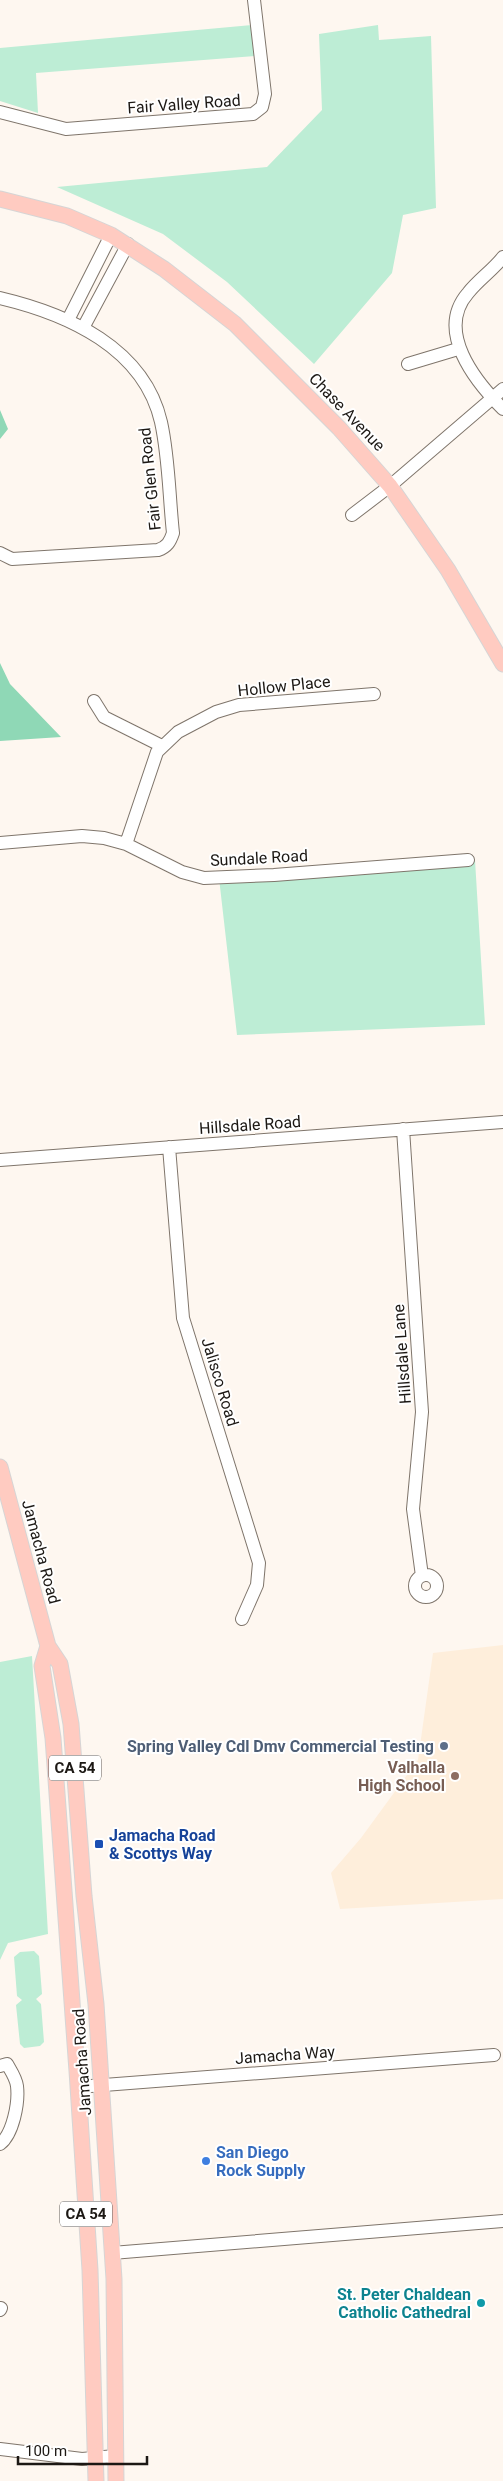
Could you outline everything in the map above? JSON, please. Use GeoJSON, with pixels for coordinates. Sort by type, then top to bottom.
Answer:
{"type":"FeatureCollection","features":[{"type":"Feature","properties":{"kind":"main road","name":"Chase Avenue"},"geometry":{"type":"LineString","coordinates":[[0,199],[67,216],[111,234],[128,244],[236,324],[339,428],[390,486],[448,570],[503,664]]}},
{"type":"Feature","properties":{"kind":"main road","name":"Jamacha Road"},"geometry":{"type":"LineString","coordinates":[[0,1467],[48,1646],[60,1664],[71,1724],[84,1896],[96,2004],[102,2084],[112,2253],[116,2481]]}},
{"type":"Feature","properties":{"kind":"main road","name":"Jamacha Road"},"geometry":{"type":"LineString","coordinates":[[48,1646],[42,1666],[53,1738],[67,1918],[90,2270],[96,2481]]}},
{"type":"Feature","properties":{"kind":"main road"},"geometry":{"type":"LineString","coordinates":[[67,1918],[84,1896]]}},
{"type":"Feature","properties":{"kind":"street","name":"Fair Valley Road"},"geometry":{"type":"LineString","coordinates":[[0,112],[66,129],[253,114],[262,107],[265,94],[254,0]]}},
{"type":"Feature","properties":{"kind":"street"},"geometry":{"type":"LineString","coordinates":[[68,320],[111,234]]}},
{"type":"Feature","properties":{"kind":"street"},"geometry":{"type":"LineString","coordinates":[[83,328],[128,244]]}},
{"type":"Feature","properties":{"kind":"street"},"geometry":{"type":"LineString","coordinates":[[503,258],[463,300],[455,323],[458,349],[491,398],[503,409]]}},
{"type":"Feature","properties":{"kind":"street","name":"Fair Glen Road"},"geometry":{"type":"LineString","coordinates":[[0,298],[68,320],[83,328],[122,355],[138,373],[152,396],[163,434],[173,533],[171,540],[165,548],[158,550],[12,558],[0,553]]}},
{"type":"Feature","properties":{"kind":"street"},"geometry":{"type":"LineString","coordinates":[[408,364],[458,349]]}},
{"type":"Feature","properties":{"kind":"street"},"geometry":{"type":"LineString","coordinates":[[352,514],[390,486],[503,388]]}},
{"type":"Feature","properties":{"kind":"street","name":"Hollow Place"},"geometry":{"type":"LineString","coordinates":[[126,844],[157,752],[178,732],[216,712],[239,705],[374,694]]}},
{"type":"Feature","properties":{"kind":"street"},"geometry":{"type":"LineString","coordinates":[[94,701],[104,717],[162,746]]}},
{"type":"Feature","properties":{"kind":"street","name":"Sundale Road"},"geometry":{"type":"LineString","coordinates":[[0,842],[82,836],[104,838],[126,844],[182,872],[204,878],[274,875],[468,860]]}},
{"type":"Feature","properties":{"kind":"street","name":"Hillsdale Road"},"geometry":{"type":"LineString","coordinates":[[0,1160],[503,1122]]}},
{"type":"Feature","properties":{"kind":"street","name":"Hillsdale Lane"},"geometry":{"type":"LineString","coordinates":[[403,1129],[422,1412],[413,1509],[422,1576]]}},
{"type":"Feature","properties":{"kind":"street","name":"Jalisco Road"},"geometry":{"type":"LineString","coordinates":[[169,1147],[183,1318],[259,1563],[257,1585],[242,1619]]}},
{"type":"Feature","properties":{"kind":"street","name":"Jamacha Way"},"geometry":{"type":"LineString","coordinates":[[78,2087],[494,2055]]}},
{"type":"Feature","properties":{"kind":"street"},"geometry":{"type":"LineString","coordinates":[[0,2066],[7,2064],[17,2086],[17,2103],[8,2138],[0,2144]]}},
{"type":"Feature","properties":{"kind":"street"},"geometry":{"type":"LineString","coordinates":[[112,2253],[503,2221]]}},
{"type":"Feature","properties":{"kind":"street"},"geometry":{"type":"LineString","coordinates":[[0,2449],[96,2458],[116,2456]]}},
{"type":"Feature","properties":{"kind":"shaded area","name":"Valhalla High School"},"geometry":{"type":"Polygon","coordinates":[[[503,1645],[503,1899],[340,1909],[331,1873],[361,1838],[418,1760],[433,1653],[503,1645]]]}},
{"type":"Feature","properties":{"kind":"green space"},"geometry":{"type":"Polygon","coordinates":[[[252,25],[255,56],[36,73],[38,113],[0,101],[0,48],[252,25]]]}},
{"type":"Feature","properties":{"kind":"green space"},"geometry":{"type":"Polygon","coordinates":[[[378,25],[379,40],[431,36],[436,208],[403,215],[392,273],[314,364],[227,282],[163,234],[57,187],[267,167],[322,110],[319,34],[378,25]]]}},
{"type":"Feature","properties":{"kind":"green space"},"geometry":{"type":"Polygon","coordinates":[[[0,410],[8,429],[0,439],[0,410]]]}},
{"type":"Feature","properties":{"kind":"green space"},"geometry":{"type":"Polygon","coordinates":[[[0,663],[10,684],[61,737],[0,741],[0,663]]]}},
{"type":"Feature","properties":{"kind":"green space"},"geometry":{"type":"Polygon","coordinates":[[[475,860],[485,1025],[237,1035],[219,878],[475,860]]]}},
{"type":"Feature","properties":{"kind":"green space"},"geometry":{"type":"Polygon","coordinates":[[[32,1656],[48,1934],[8,1943],[0,1960],[0,1662],[32,1656]]]}},
{"type":"Feature","properties":{"kind":"green space"},"geometry":{"type":"Polygon","coordinates":[[[34,1951],[39,1956],[42,1994],[36,1999],[41,2004],[44,2042],[40,2046],[24,2048],[20,2044],[16,2005],[22,2000],[17,1996],[14,1957],[20,1952],[34,1951]]]}},
{"type":"Feature","properties":{"kind":"place","name":"Spring Valley Cdl Dmv Commercial Testing"},"geometry":{"type":"Point","coordinates":[444,1746]}},
{"type":"Feature","properties":{"kind":"place","name":"Valhalla High School"},"geometry":{"type":"Point","coordinates":[455,1776]}},
{"type":"Feature","properties":{"kind":"place","name":"Jamacha Road & Scottys Way"},"geometry":{"type":"Point","coordinates":[99,1844]}},
{"type":"Feature","properties":{"kind":"place","name":"San Diego Rock Supply"},"geometry":{"type":"Point","coordinates":[206,2161]}},
{"type":"Feature","properties":{"kind":"place","name":"St. Peter Chaldean Catholic Cathedral"},"geometry":{"type":"Point","coordinates":[481,2303]}}]}
